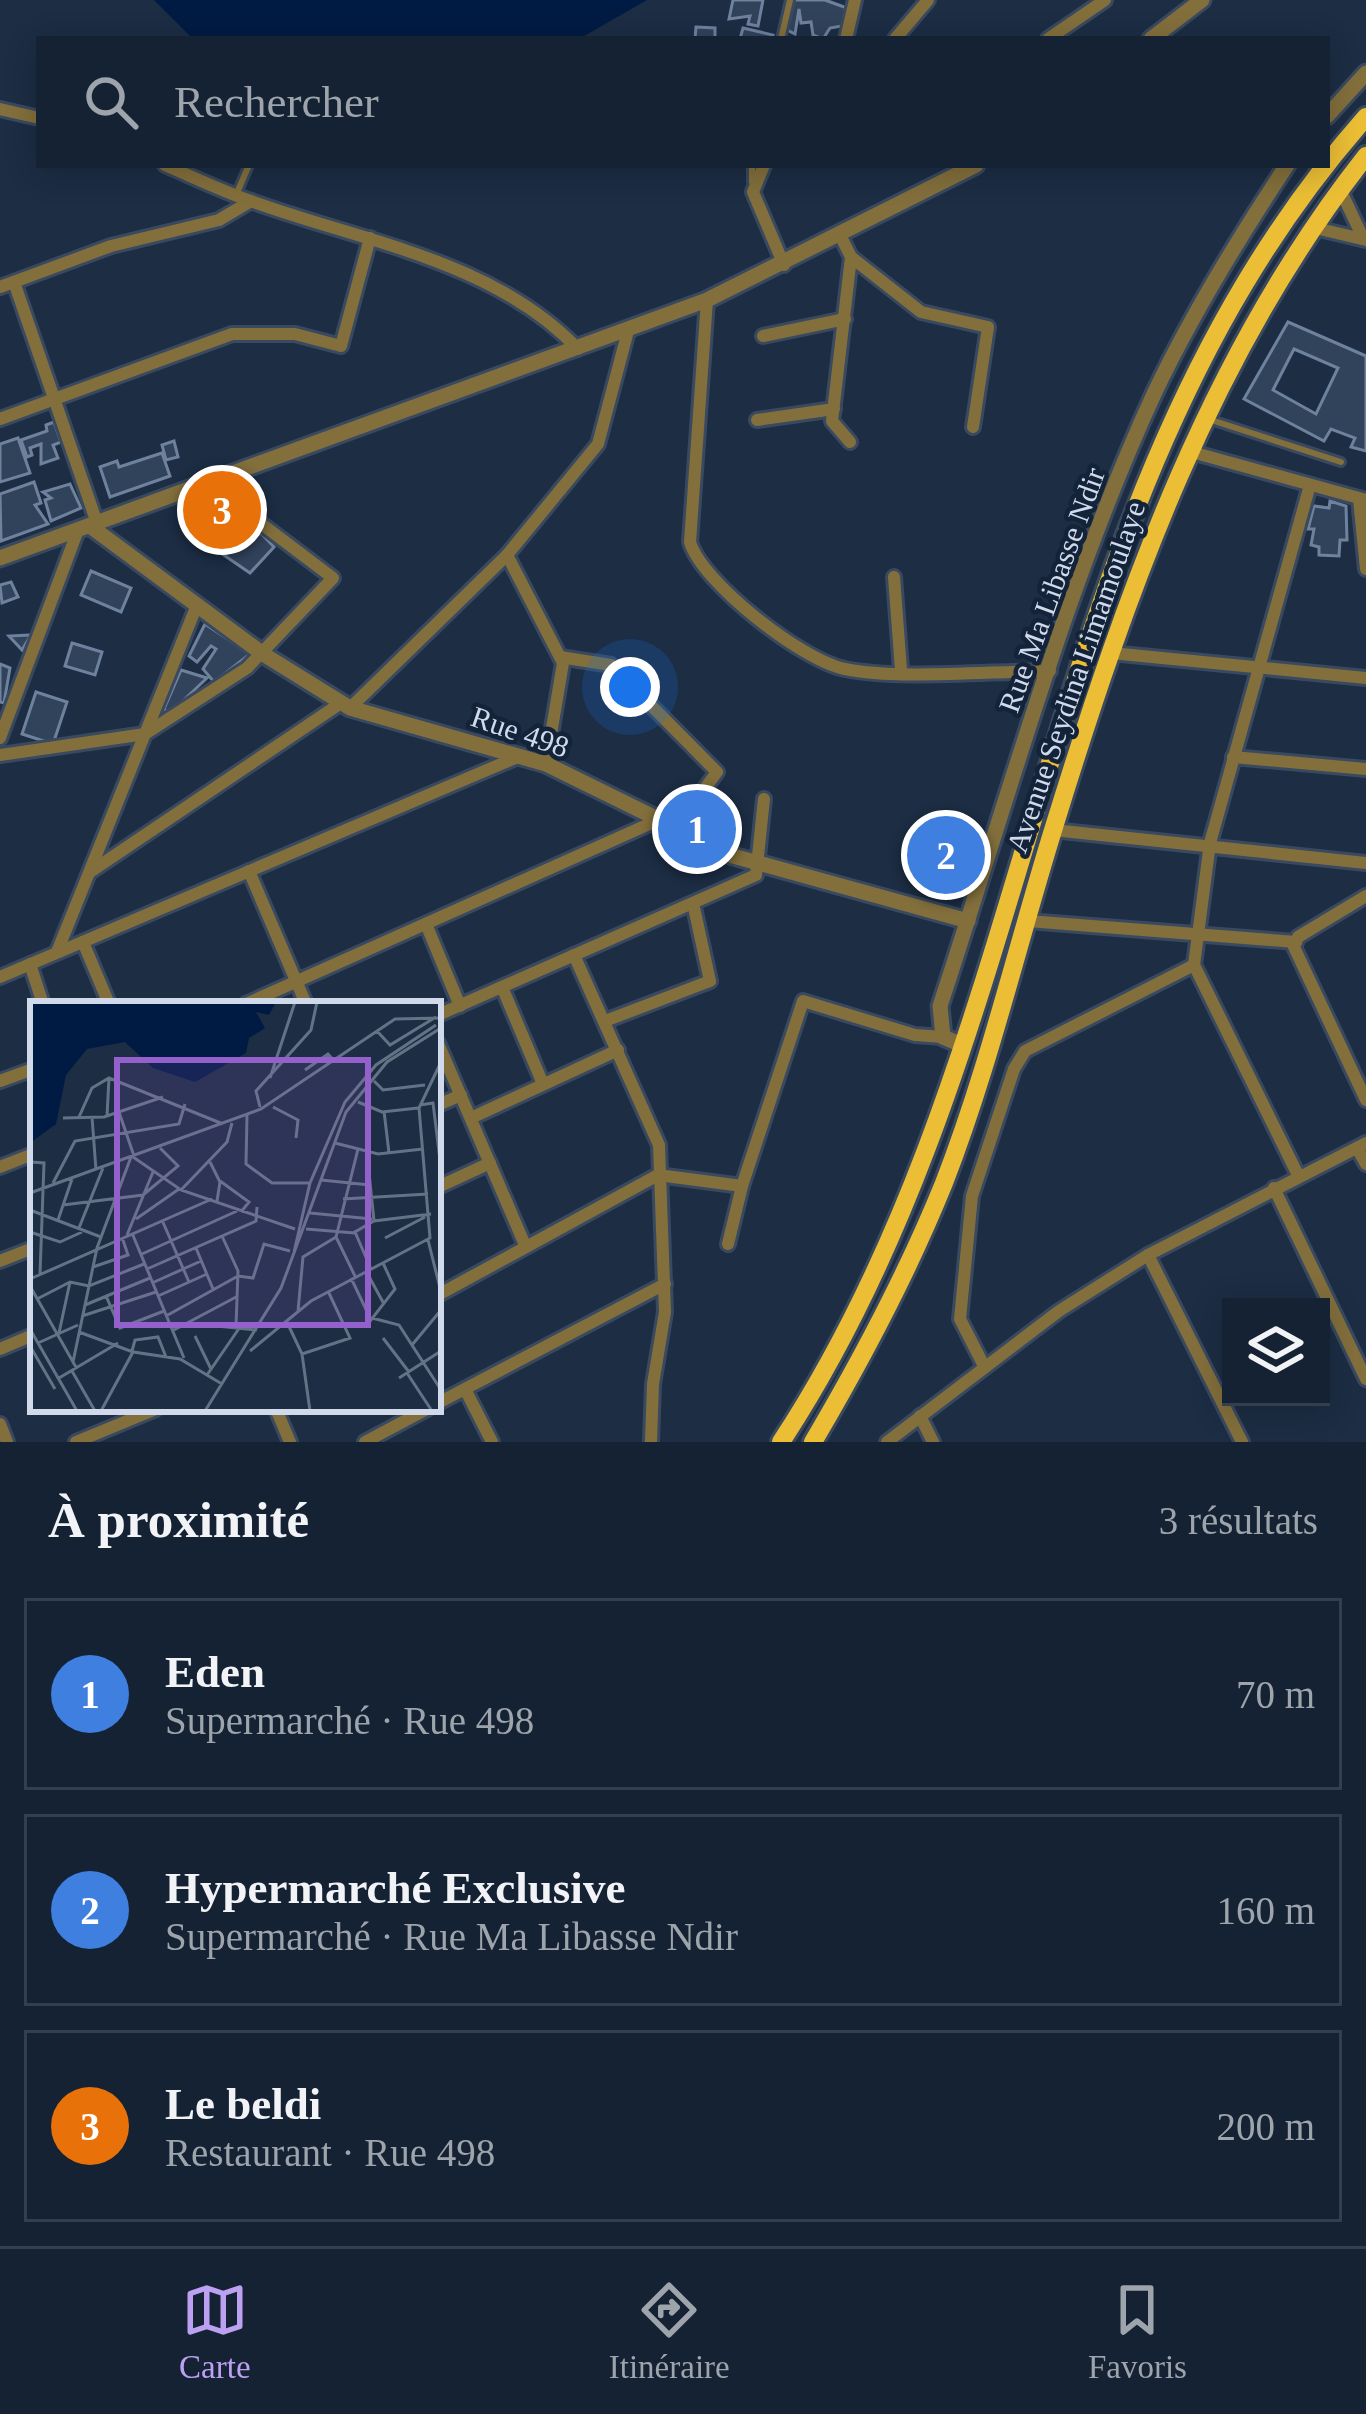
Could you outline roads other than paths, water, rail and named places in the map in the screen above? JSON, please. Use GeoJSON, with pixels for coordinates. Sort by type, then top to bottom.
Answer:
{"type":"FeatureCollection","features":[{"type":"Feature","properties":{"kind":"highway","name":"Avenue Seydina Limamoulaye"},"geometry":{"type":"LineString","coordinates":[[1330,166],[1366,116]]}},
{"type":"Feature","properties":{"kind":"highway","name":"Avenue Seydina Limamoulaye"},"geometry":{"type":"LineString","coordinates":[[813,1442],[890,1302],[942,1186],[1111,653],[1188,451],[1311,227],[1366,156]]}},
{"type":"Feature","properties":{"kind":"highway","name":"Avenue Seydina Limamoulaye"},"geometry":{"type":"LineString","coordinates":[[781,1442],[892,1237],[934,1134],[1100,599],[1173,419],[1244,285],[1328,168]]}},
{"type":"Feature","properties":{"kind":"street"},"geometry":{"type":"LineString","coordinates":[[847,36],[855,0]]}},
{"type":"Feature","properties":{"kind":"street"},"geometry":{"type":"LineString","coordinates":[[898,36],[928,0]]}},
{"type":"Feature","properties":{"kind":"street"},"geometry":{"type":"LineString","coordinates":[[1052,36],[1106,0]]}},
{"type":"Feature","properties":{"kind":"street"},"geometry":{"type":"LineString","coordinates":[[1154,36],[1189,4]]}},
{"type":"Feature","properties":{"kind":"street"},"geometry":{"type":"LineString","coordinates":[[1330,113],[1366,73]]}},
{"type":"Feature","properties":{"kind":"street"},"geometry":{"type":"LineString","coordinates":[[0,109],[36,117]]}},
{"type":"Feature","properties":{"kind":"street"},"geometry":{"type":"LineString","coordinates":[[172,168],[251,201],[464,272],[549,318],[578,349]]}},
{"type":"Feature","properties":{"kind":"street"},"geometry":{"type":"LineString","coordinates":[[763,168],[753,192],[784,266]]}},
{"type":"Feature","properties":{"kind":"street"},"geometry":{"type":"LineString","coordinates":[[0,558],[707,300],[842,237],[970,168]]}},
{"type":"Feature","properties":{"kind":"street","name":"Rue Ma Libasse Ndir"},"geometry":{"type":"LineString","coordinates":[[943,1037],[940,1006],[1050,671],[1154,394],[1191,321],[1285,168]]}},
{"type":"Feature","properties":{"kind":"street"},"geometry":{"type":"LineString","coordinates":[[1340,189],[1365,239]]}},
{"type":"Feature","properties":{"kind":"street"},"geometry":{"type":"LineString","coordinates":[[0,738],[88,527],[54,399],[7,284],[111,246],[219,220],[251,201]]}},
{"type":"Feature","properties":{"kind":"street"},"geometry":{"type":"LineString","coordinates":[[1311,227],[1365,239]]}},
{"type":"Feature","properties":{"kind":"street"},"geometry":{"type":"LineString","coordinates":[[842,237],[851,257],[921,312],[988,326],[973,427]]}},
{"type":"Feature","properties":{"kind":"street"},"geometry":{"type":"LineString","coordinates":[[0,419],[232,334],[295,334],[341,346],[370,238]]}},
{"type":"Feature","properties":{"kind":"street"},"geometry":{"type":"LineString","coordinates":[[850,442],[835,428],[834,409],[851,257]]}},
{"type":"Feature","properties":{"kind":"street"},"geometry":{"type":"LineString","coordinates":[[707,300],[690,542],[694,556],[756,618],[836,666],[1050,671]]}},
{"type":"Feature","properties":{"kind":"street"},"geometry":{"type":"LineString","coordinates":[[763,336],[845,319]]}},
{"type":"Feature","properties":{"kind":"street"},"geometry":{"type":"LineString","coordinates":[[89,873],[346,706],[507,555],[598,444],[628,331]]}},
{"type":"Feature","properties":{"kind":"street"},"geometry":{"type":"LineString","coordinates":[[757,420],[834,409]]}},
{"type":"Feature","properties":{"kind":"street"},"geometry":{"type":"LineString","coordinates":[[1188,451],[1362,500],[1366,569]]}},
{"type":"Feature","properties":{"kind":"street"},"geometry":{"type":"LineString","coordinates":[[0,754],[145,734],[262,654],[333,578],[255,519],[237,474]]}},
{"type":"Feature","properties":{"kind":"street"},"geometry":{"type":"LineString","coordinates":[[1298,1175],[1194,965],[1210,844],[1310,485]]}},
{"type":"Feature","properties":{"kind":"street","name":"Rue 498"},"geometry":{"type":"LineString","coordinates":[[88,527],[262,654],[346,706],[546,764],[674,830],[757,864],[968,921]]}},
{"type":"Feature","properties":{"kind":"street"},"geometry":{"type":"LineString","coordinates":[[507,555],[560,657],[546,764]]}},
{"type":"Feature","properties":{"kind":"street"},"geometry":{"type":"LineString","coordinates":[[894,577],[901,670]]}},
{"type":"Feature","properties":{"kind":"street"},"geometry":{"type":"LineString","coordinates":[[57,952],[197,605]]}},
{"type":"Feature","properties":{"kind":"street"},"geometry":{"type":"LineString","coordinates":[[1111,653],[1366,678]]}},
{"type":"Feature","properties":{"kind":"street"},"geometry":{"type":"LineString","coordinates":[[560,657],[610,665],[717,772],[674,830]]}},
{"type":"Feature","properties":{"kind":"street"},"geometry":{"type":"LineString","coordinates":[[0,977],[520,757]]}},
{"type":"Feature","properties":{"kind":"street"},"geometry":{"type":"LineString","coordinates":[[1233,757],[1366,769]]}},
{"type":"Feature","properties":{"kind":"street"},"geometry":{"type":"LineString","coordinates":[[441,1014],[756,875],[764,800]]}},
{"type":"Feature","properties":{"kind":"street"},"geometry":{"type":"LineString","coordinates":[[253,1001],[656,821]]}},
{"type":"Feature","properties":{"kind":"street"},"geometry":{"type":"LineString","coordinates":[[1053,830],[1366,863]]}},
{"type":"Feature","properties":{"kind":"street"},"geometry":{"type":"LineString","coordinates":[[249,871],[305,1001]]}},
{"type":"Feature","properties":{"kind":"street"},"geometry":{"type":"LineString","coordinates":[[1028,921],[1296,942],[1366,896]]}},
{"type":"Feature","properties":{"kind":"street"},"geometry":{"type":"LineString","coordinates":[[604,1022],[710,981],[693,903]]}},
{"type":"Feature","properties":{"kind":"street"},"geometry":{"type":"LineString","coordinates":[[426,923],[460,1006]]}},
{"type":"Feature","properties":{"kind":"street"},"geometry":{"type":"LineString","coordinates":[[83,942],[108,1001]]}},
{"type":"Feature","properties":{"kind":"street"},"geometry":{"type":"LineString","coordinates":[[1296,942],[1296,956],[1366,1100]]}},
{"type":"Feature","properties":{"kind":"street"},"geometry":{"type":"LineString","coordinates":[[574,955],[657,1133],[665,1284],[651,1442]]}},
{"type":"Feature","properties":{"kind":"street"},"geometry":{"type":"LineString","coordinates":[[30,964],[43,1001]]}},
{"type":"Feature","properties":{"kind":"street"},"geometry":{"type":"LineString","coordinates":[[984,1366],[960,1319],[972,1196],[1014,1069],[1025,1051],[1194,965]]}},
{"type":"Feature","properties":{"kind":"street"},"geometry":{"type":"LineString","coordinates":[[502,987],[543,1084]]}},
{"type":"Feature","properties":{"kind":"street"},"geometry":{"type":"LineString","coordinates":[[728,1244],[742,1186],[803,1001],[962,1045]]}},
{"type":"Feature","properties":{"kind":"street"},"geometry":{"type":"LineString","coordinates":[[441,1049],[526,1245]]}},
{"type":"Feature","properties":{"kind":"street"},"geometry":{"type":"LineString","coordinates":[[471,1118],[618,1049]]}},
{"type":"Feature","properties":{"kind":"street"},"geometry":{"type":"LineString","coordinates":[[0,1081],[30,1071]]}},
{"type":"Feature","properties":{"kind":"street"},"geometry":{"type":"LineString","coordinates":[[441,1104],[461,1095]]}},
{"type":"Feature","properties":{"kind":"street"},"geometry":{"type":"LineString","coordinates":[[886,1442],[1059,1311],[1148,1256],[1362,1145],[1366,1164]]}},
{"type":"Feature","properties":{"kind":"street"},"geometry":{"type":"LineString","coordinates":[[0,1167],[30,1155]]}},
{"type":"Feature","properties":{"kind":"street"},"geometry":{"type":"LineString","coordinates":[[441,1186],[490,1163]]}},
{"type":"Feature","properties":{"kind":"street"},"geometry":{"type":"LineString","coordinates":[[441,1293],[658,1175],[742,1186]]}},
{"type":"Feature","properties":{"kind":"street"},"geometry":{"type":"LineString","coordinates":[[1274,1188],[1366,1379]]}},
{"type":"Feature","properties":{"kind":"street"},"geometry":{"type":"LineString","coordinates":[[0,1261],[30,1249]]}},
{"type":"Feature","properties":{"kind":"street"},"geometry":{"type":"LineString","coordinates":[[1148,1256],[1242,1442]]}},
{"type":"Feature","properties":{"kind":"street"},"geometry":{"type":"LineString","coordinates":[[441,1401],[665,1284]]}},
{"type":"Feature","properties":{"kind":"street"},"geometry":{"type":"LineString","coordinates":[[0,1349],[30,1336]]}},
{"type":"Feature","properties":{"kind":"street"},"geometry":{"type":"LineString","coordinates":[[465,1389],[492,1442],[502,1442]]}},
{"type":"Feature","properties":{"kind":"street"},"geometry":{"type":"LineString","coordinates":[[76,1442],[145,1412]]}},
{"type":"Feature","properties":{"kind":"street"},"geometry":{"type":"LineString","coordinates":[[277,1412],[290,1442]]}},
{"type":"Feature","properties":{"kind":"street"},"geometry":{"type":"LineString","coordinates":[[365,1442],[422,1412]]}},
{"type":"Feature","properties":{"kind":"street"},"geometry":{"type":"LineString","coordinates":[[920,1415],[933,1442]]}},
{"type":"Feature","properties":{"kind":"street"},"geometry":{"type":"LineString","coordinates":[[0,1424],[7,1442]]}},
{"type":"Feature","properties":{"kind":"lane"},"geometry":{"type":"LineString","coordinates":[[782,36],[790,0]]}},
{"type":"Feature","properties":{"kind":"lane"},"geometry":{"type":"LineString","coordinates":[[236,195],[248,168]]}},
{"type":"Feature","properties":{"kind":"lane"},"geometry":{"type":"LineString","coordinates":[[752,168],[753,192]]}},
{"type":"Feature","properties":{"kind":"lane"},"geometry":{"type":"LineString","coordinates":[[1204,418],[1341,462]]}},
{"type":"Feature","properties":{"kind":"water"},"geometry":{"type":"Polygon","coordinates":[[[154,0],[647,0],[584,36],[190,36],[154,0]]]}},
{"type":"Feature","properties":{"kind":"place","name":"Le beldi"},"geometry":{"type":"Point","coordinates":[222,510]}},
{"type":"Feature","properties":{"kind":"place","name":"Eden"},"geometry":{"type":"Point","coordinates":[697,829]}},
{"type":"Feature","properties":{"kind":"place","name":"Hypermarché Exclusive"},"geometry":{"type":"Point","coordinates":[946,855]}}]}
